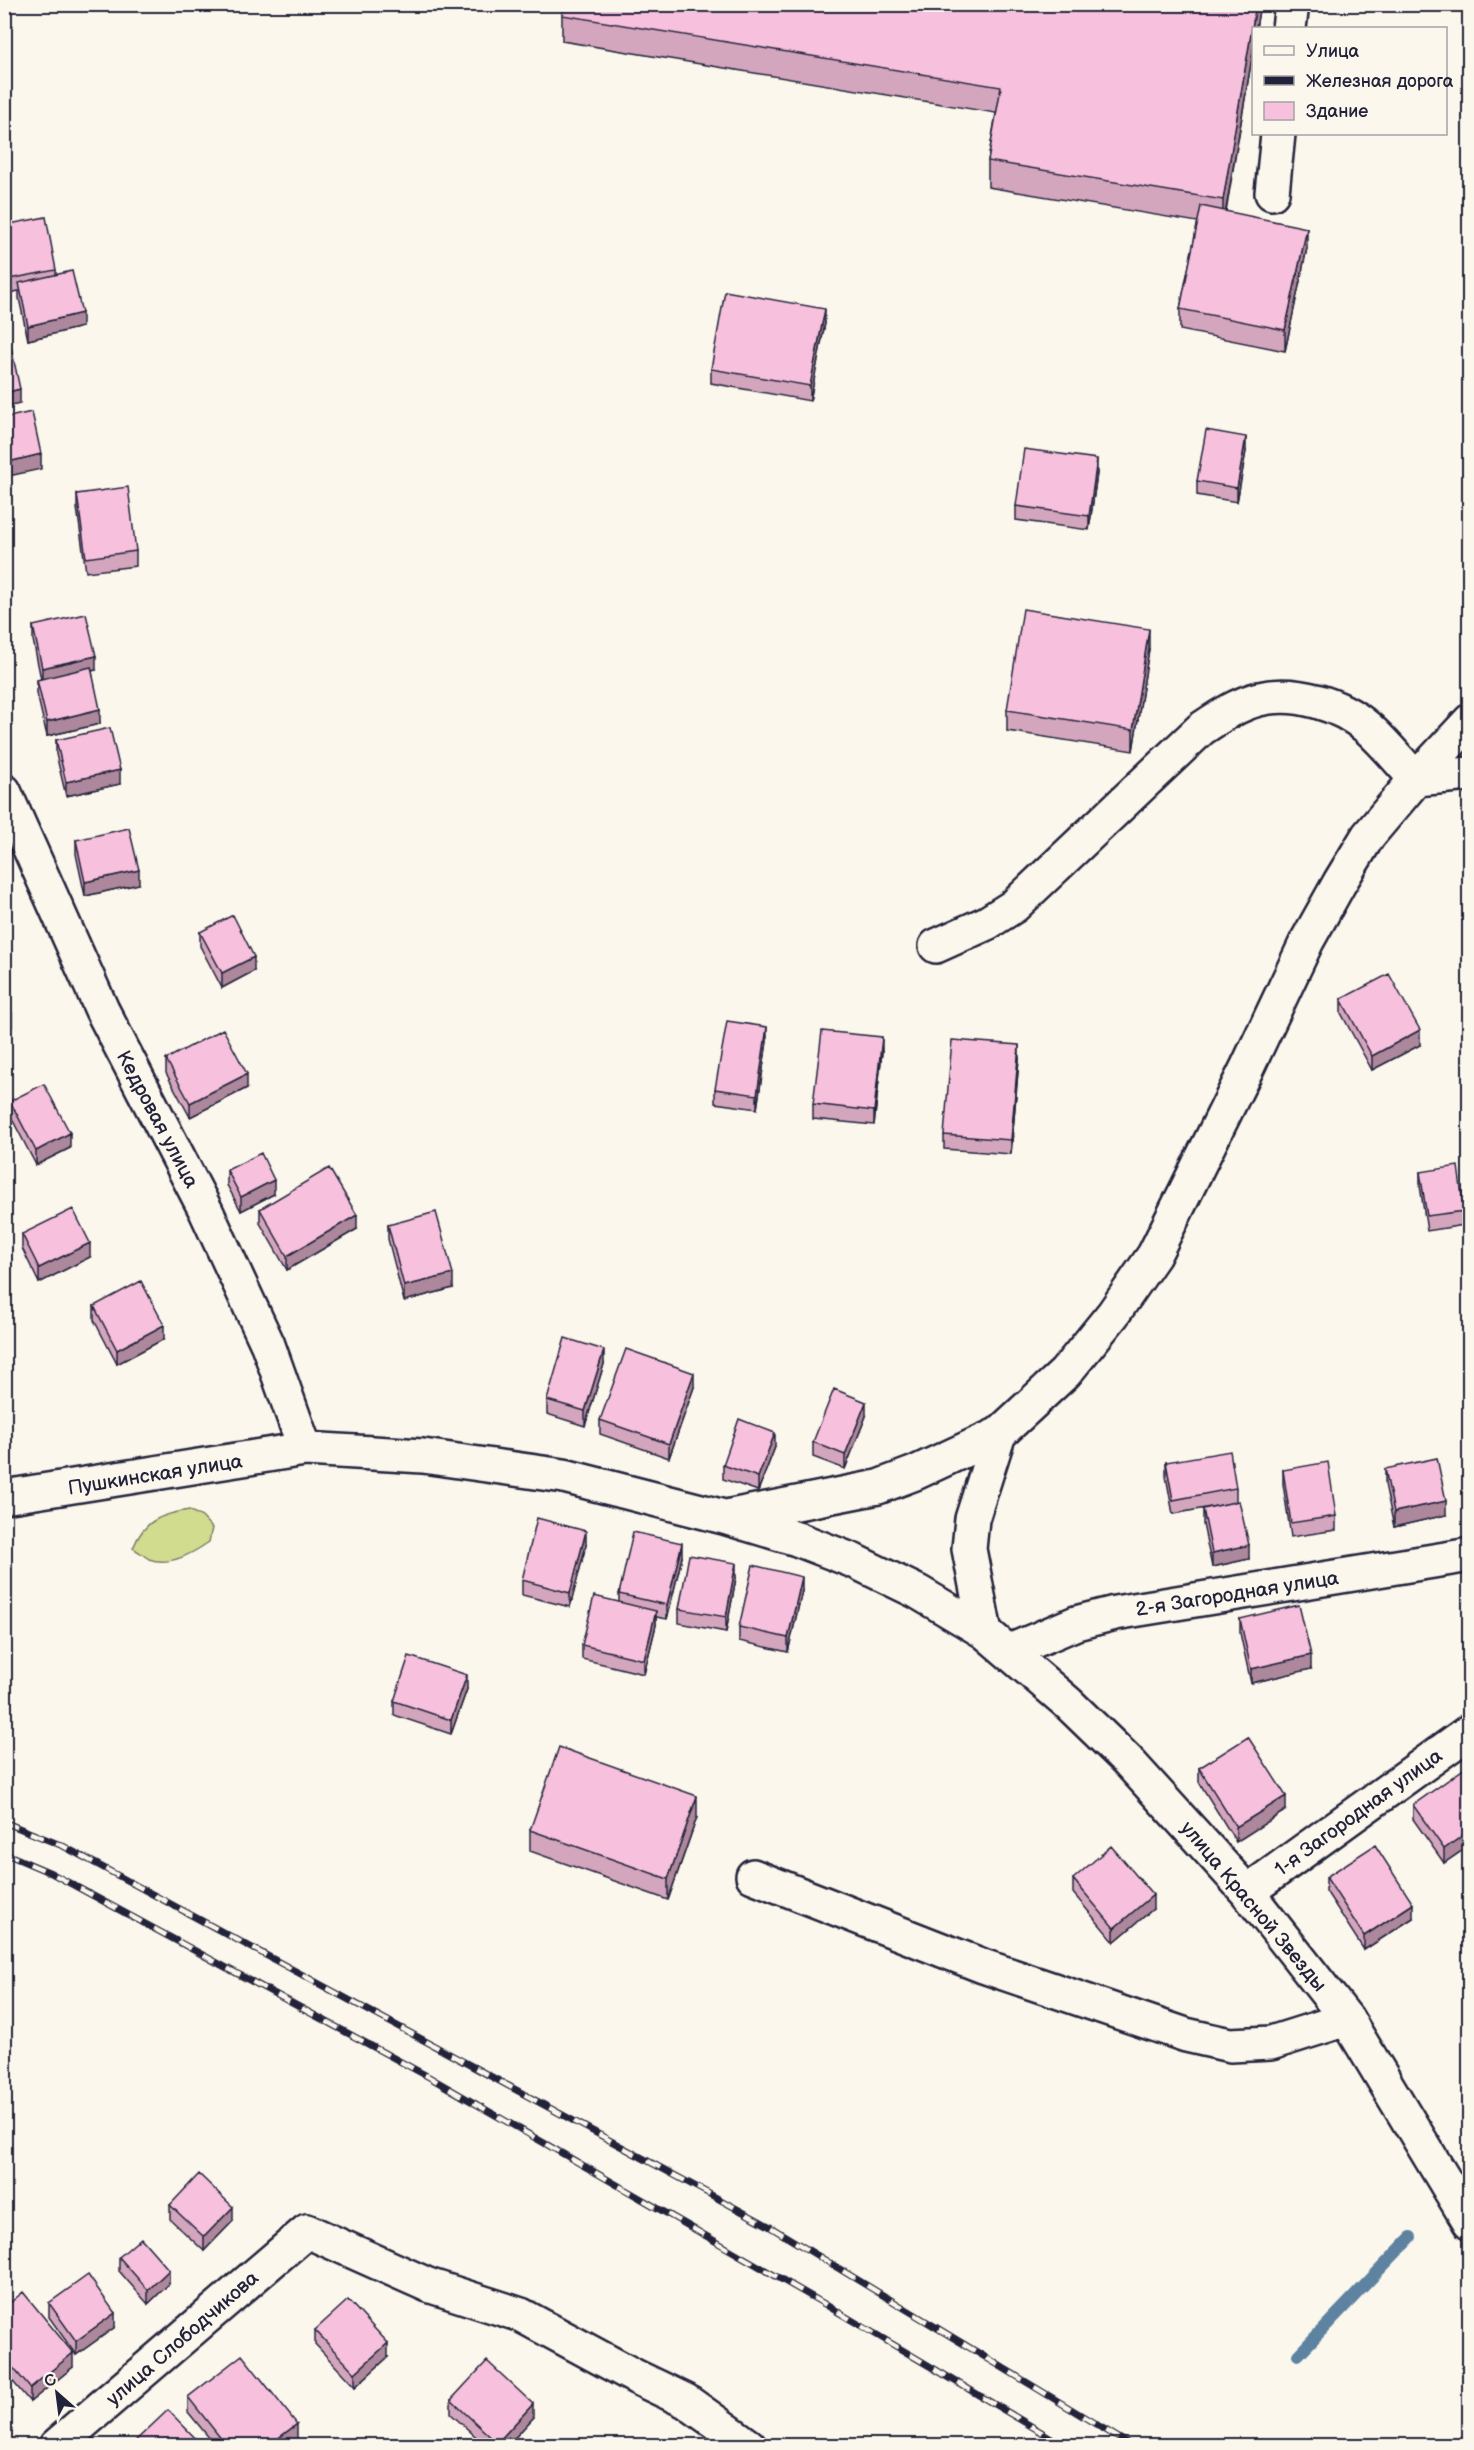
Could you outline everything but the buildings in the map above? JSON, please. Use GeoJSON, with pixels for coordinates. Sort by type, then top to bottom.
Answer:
{"type":"FeatureCollection","features":[{"type":"Feature","properties":{"kind":"street"},"geometry":{"type":"LineString","coordinates":[[1289,27],[1292,4]]}},
{"type":"Feature","properties":{"kind":"street"},"geometry":{"type":"LineString","coordinates":[[1272,193],[1278,135]]}},
{"type":"Feature","properties":{"kind":"street"},"geometry":{"type":"LineString","coordinates":[[936,946],[987,923],[1014,906],[1202,729],[1223,714],[1259,699],[1288,696],[1320,702],[1347,713],[1369,728],[1416,779]]}},
{"type":"Feature","properties":{"kind":"street"},"geometry":{"type":"LineString","coordinates":[[724,1517],[878,1486],[915,1473],[999,1434],[1065,1373],[1113,1314],[1154,1255],[1307,941],[1368,836],[1416,779],[1470,721]]}},
{"type":"Feature","properties":{"kind":"street"},"geometry":{"type":"LineString","coordinates":[[1416,779],[1470,774]]}},
{"type":"Feature","properties":{"kind":"street","name":"Кедровая улица"},"geometry":{"type":"LineString","coordinates":[[4,791],[102,1010],[206,1211],[263,1335],[305,1449]]}},
{"type":"Feature","properties":{"kind":"street"},"geometry":{"type":"LineString","coordinates":[[997,1642],[969,1549],[972,1519],[999,1434]]}},
{"type":"Feature","properties":{"kind":"street","name":"Пушкинская улица"},"geometry":{"type":"LineString","coordinates":[[4,1497],[305,1449],[423,1456],[564,1476],[724,1517]]}},
{"type":"Feature","properties":{"kind":"street","name":"улица Красной Звезды"},"geometry":{"type":"LineString","coordinates":[[724,1517],[797,1539],[854,1561],[918,1592],[997,1642],[1068,1702],[1128,1761],[1247,1892],[1347,2019],[1470,2223]]}},
{"type":"Feature","properties":{"kind":"street","name":"2-я Загородная улица"},"geometry":{"type":"LineString","coordinates":[[997,1642],[1115,1613],[1470,1555]]}},
{"type":"Feature","properties":{"kind":"street","name":"1-я Загородная улица"},"geometry":{"type":"LineString","coordinates":[[1247,1892],[1470,1731]]}},
{"type":"Feature","properties":{"kind":"street"},"geometry":{"type":"LineString","coordinates":[[753,1876],[983,1966],[1186,2035],[1230,2045],[1271,2043],[1347,2019]]}},
{"type":"Feature","properties":{"kind":"street","name":"улица Слободчикова"},"geometry":{"type":"LineString","coordinates":[[56,2445],[307,2231],[428,2285],[521,2315],[636,2377],[686,2401],[748,2445]]}},
{"type":"Feature","properties":{"kind":"green space"},"geometry":{"type":"Polygon","coordinates":[[[189,1510],[202,1517],[212,1528],[209,1542],[181,1558],[165,1561],[149,1559],[133,1548],[137,1538],[155,1520],[162,1516],[189,1510]]]}},
{"type":"Feature","properties":{"kind":"waterway"},"geometry":{"type":"LineString","coordinates":[[1298,2355],[1411,2237]]}},
{"type":"Feature","properties":{"kind":"railway"},"geometry":{"type":"LineString","coordinates":[[4,1822],[63,1846],[767,2225],[1132,2446]]}},
{"type":"Feature","properties":{"kind":"railway"},"geometry":{"type":"LineString","coordinates":[[4,1853],[51,1873],[429,2077],[821,2302],[1065,2446]]}}]}
